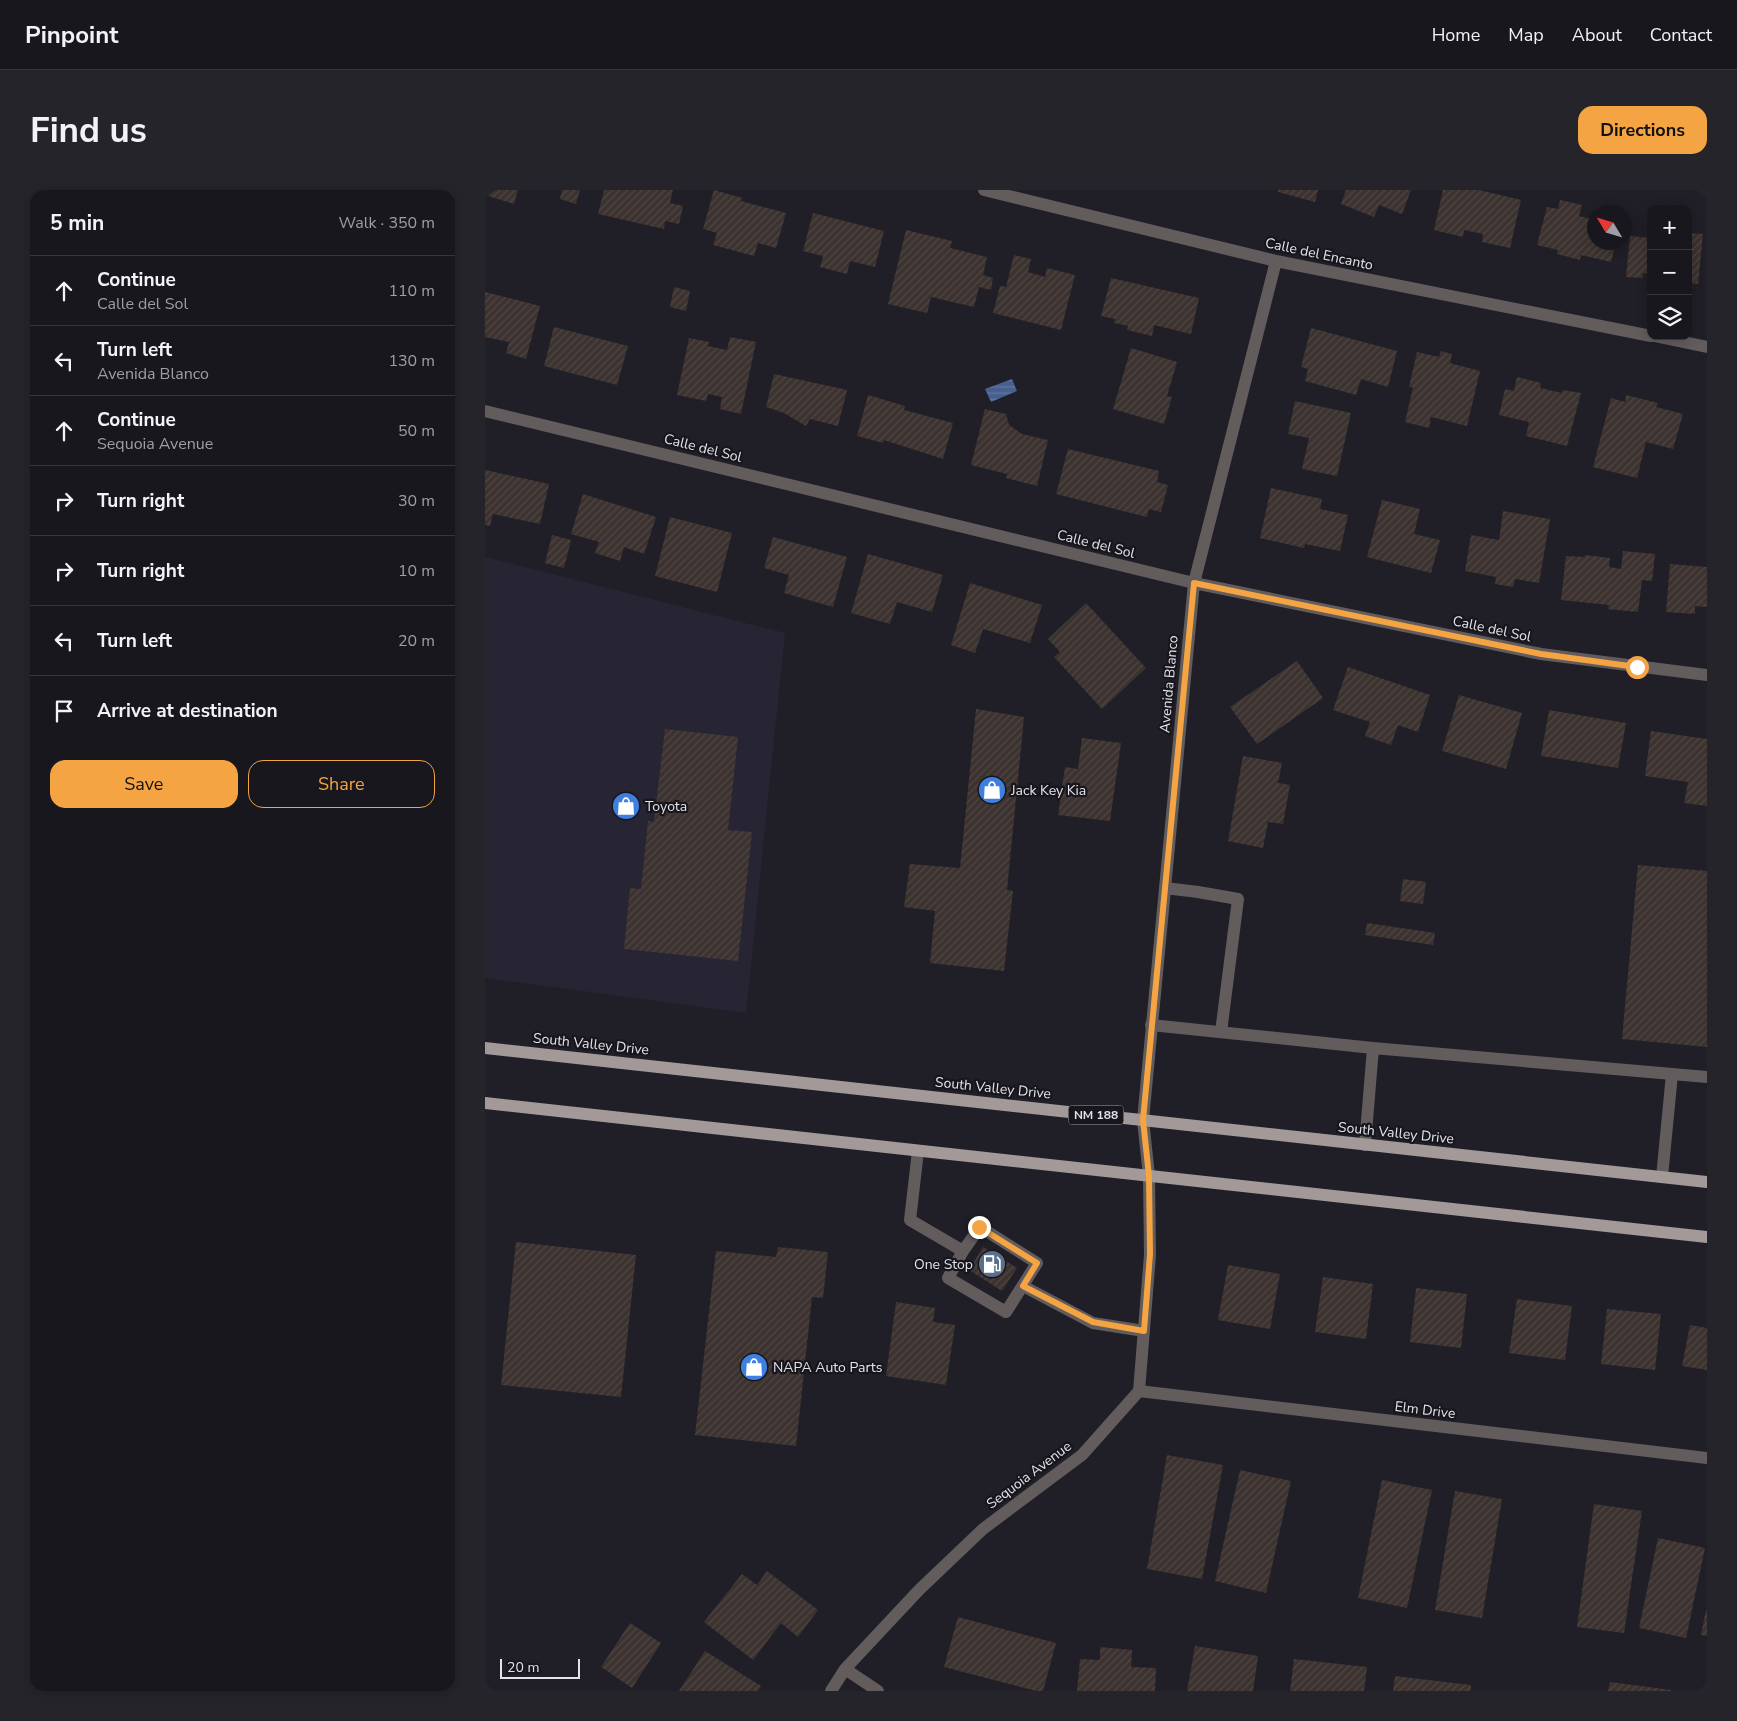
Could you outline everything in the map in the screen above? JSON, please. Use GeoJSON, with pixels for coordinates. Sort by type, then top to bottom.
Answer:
{"type":"FeatureCollection","features":[{"type":"Feature","properties":{"kind":"main road","name":"South Valley Drive"},"geometry":{"type":"LineString","coordinates":[[485,1048],[1707,1182]]}},
{"type":"Feature","properties":{"kind":"main road"},"geometry":{"type":"LineString","coordinates":[[485,1103],[1707,1237]]}},
{"type":"Feature","properties":{"kind":"street","name":"Calle del Encanto"},"geometry":{"type":"LineString","coordinates":[[985,190],[1276,261],[1647,335]]}},
{"type":"Feature","properties":{"kind":"street","name":"Avenida Blanco"},"geometry":{"type":"LineString","coordinates":[[1143,1120],[1194,583],[1276,261]]}},
{"type":"Feature","properties":{"kind":"street","name":"Calle del Encanto"},"geometry":{"type":"LineString","coordinates":[[1673,340],[1707,347]]}},
{"type":"Feature","properties":{"kind":"street","name":"Calle del Sol"},"geometry":{"type":"LineString","coordinates":[[485,411],[1194,583],[1541,654],[1707,675]]}},
{"type":"Feature","properties":{"kind":"street"},"geometry":{"type":"LineString","coordinates":[[1165,888],[1238,899],[1221,1032]]}},
{"type":"Feature","properties":{"kind":"street"},"geometry":{"type":"LineString","coordinates":[[1151,1025],[1373,1048],[1707,1077]]}},
{"type":"Feature","properties":{"kind":"street"},"geometry":{"type":"LineString","coordinates":[[1365,1144],[1373,1048]]}},
{"type":"Feature","properties":{"kind":"street"},"geometry":{"type":"LineString","coordinates":[[1662,1177],[1672,1074]]}},
{"type":"Feature","properties":{"kind":"street"},"geometry":{"type":"LineString","coordinates":[[1139,1391],[1150,1254],[1149,1176],[1143,1120]]}},
{"type":"Feature","properties":{"kind":"street"},"geometry":{"type":"LineString","coordinates":[[918,1151],[911,1220],[963,1251]]}},
{"type":"Feature","properties":{"kind":"street"},"geometry":{"type":"LineString","coordinates":[[979,1227],[1037,1263],[1006,1312],[948,1278],[963,1251],[979,1227]]}},
{"type":"Feature","properties":{"kind":"street"},"geometry":{"type":"LineString","coordinates":[[1023,1286],[1093,1322],[1144,1331]]}},
{"type":"Feature","properties":{"kind":"street","name":"Elm Drive"},"geometry":{"type":"LineString","coordinates":[[1139,1391],[1707,1458]]}},
{"type":"Feature","properties":{"kind":"street","name":"Sequoia Avenue"},"geometry":{"type":"LineString","coordinates":[[831,1691],[845,1669],[919,1590],[983,1529],[1082,1455],[1139,1391]]}},
{"type":"Feature","properties":{"kind":"street"},"geometry":{"type":"LineString","coordinates":[[845,1669],[879,1691]]}},
{"type":"Feature","properties":{"kind":"shaded area","name":"Toyota"},"geometry":{"type":"Polygon","coordinates":[[[485,557],[785,633],[746,1013],[485,978],[485,557]]]}},
{"type":"Feature","properties":{"kind":"water"},"geometry":{"type":"Polygon","coordinates":[[[1012,379],[1017,391],[991,402],[985,389],[1012,379]]]}},
{"type":"Feature","properties":{"kind":"building"},"geometry":{"type":"Polygon","coordinates":[[[485,190],[518,190],[514,204],[485,195],[485,190]]]}},
{"type":"Feature","properties":{"kind":"building"},"geometry":{"type":"Polygon","coordinates":[[[562,190],[580,190],[576,204],[560,199],[562,190]]]}},
{"type":"Feature","properties":{"kind":"building"},"geometry":{"type":"Polygon","coordinates":[[[604,190],[673,190],[670,203],[683,206],[679,224],[665,221],[664,229],[598,214],[604,190]]]}},
{"type":"Feature","properties":{"kind":"building"},"geometry":{"type":"Polygon","coordinates":[[[714,190],[742,198],[741,201],[786,213],[776,248],[758,243],[754,256],[713,245],[717,233],[703,229],[714,190]]]}},
{"type":"Feature","properties":{"kind":"building"},"geometry":{"type":"Polygon","coordinates":[[[1278,190],[1318,190],[1315,202],[1278,192],[1278,190]]]}},
{"type":"Feature","properties":{"kind":"building"},"geometry":{"type":"Polygon","coordinates":[[[1346,190],[1411,190],[1402,214],[1379,205],[1374,217],[1341,204],[1346,190]]]}},
{"type":"Feature","properties":{"kind":"building"},"geometry":{"type":"Polygon","coordinates":[[[1443,190],[1479,190],[1521,200],[1510,248],[1482,242],[1483,234],[1464,230],[1463,237],[1434,230],[1443,190]]]}},
{"type":"Feature","properties":{"kind":"building"},"geometry":{"type":"Polygon","coordinates":[[[1560,200],[1582,205],[1579,216],[1587,218],[1587,250],[1614,250],[1611,262],[1581,255],[1580,260],[1557,254],[1558,250],[1537,245],[1547,207],[1558,209],[1560,200]]]}},
{"type":"Feature","properties":{"kind":"building"},"geometry":{"type":"Polygon","coordinates":[[[813,213],[884,231],[875,267],[850,261],[847,274],[820,267],[823,256],[803,251],[813,213]]]}},
{"type":"Feature","properties":{"kind":"building"},"geometry":{"type":"Polygon","coordinates":[[[906,230],[952,241],[950,248],[987,257],[983,275],[993,278],[991,290],[979,287],[974,307],[931,297],[927,313],[888,304],[906,230]]]}},
{"type":"Feature","properties":{"kind":"building"},"geometry":{"type":"Polygon","coordinates":[[[1692,233],[1703,234],[1698,284],[1692,283],[1692,233]]]}},
{"type":"Feature","properties":{"kind":"building"},"geometry":{"type":"Polygon","coordinates":[[[1632,236],[1647,238],[1647,274],[1643,273],[1642,278],[1626,277],[1629,250],[1632,250],[1632,236]]]}},
{"type":"Feature","properties":{"kind":"building"},"geometry":{"type":"Polygon","coordinates":[[[1014,255],[1031,259],[1028,272],[1045,277],[1047,268],[1075,275],[1061,330],[993,313],[1000,286],[1006,287],[1014,255]]]}},
{"type":"Feature","properties":{"kind":"building"},"geometry":{"type":"Polygon","coordinates":[[[1111,278],[1199,298],[1191,334],[1154,325],[1152,336],[1127,330],[1128,326],[1114,323],[1115,319],[1101,316],[1111,278]]]}},
{"type":"Feature","properties":{"kind":"building"},"geometry":{"type":"Polygon","coordinates":[[[674,287],[690,291],[686,311],[670,307],[674,287]]]}},
{"type":"Feature","properties":{"kind":"building"},"geometry":{"type":"Polygon","coordinates":[[[485,292],[540,306],[526,359],[506,353],[509,342],[485,337],[485,292]]]}},
{"type":"Feature","properties":{"kind":"building"},"geometry":{"type":"Polygon","coordinates":[[[554,327],[628,346],[617,385],[544,366],[554,327]]]}},
{"type":"Feature","properties":{"kind":"building"},"geometry":{"type":"Polygon","coordinates":[[[1311,328],[1397,351],[1388,387],[1361,379],[1356,395],[1305,381],[1308,369],[1301,367],[1311,328]]]}},
{"type":"Feature","properties":{"kind":"building"},"geometry":{"type":"Polygon","coordinates":[[[730,337],[756,342],[741,414],[720,409],[722,397],[708,394],[706,401],[677,395],[689,338],[709,342],[708,346],[727,350],[730,337]]]}},
{"type":"Feature","properties":{"kind":"building"},"geometry":{"type":"Polygon","coordinates":[[[1131,348],[1177,362],[1167,396],[1172,397],[1164,424],[1113,409],[1131,348]]]}},
{"type":"Feature","properties":{"kind":"building"},"geometry":{"type":"Polygon","coordinates":[[[1441,351],[1452,354],[1450,363],[1480,371],[1467,426],[1431,417],[1429,428],[1405,422],[1413,387],[1409,387],[1417,352],[1439,357],[1441,351]]]}},
{"type":"Feature","properties":{"kind":"building"},"geometry":{"type":"Polygon","coordinates":[[[774,374],[847,390],[838,426],[810,419],[806,426],[784,413],[766,407],[774,374]]]}},
{"type":"Feature","properties":{"kind":"building"},"geometry":{"type":"Polygon","coordinates":[[[1517,377],[1541,383],[1540,388],[1562,393],[1563,390],[1581,393],[1567,446],[1526,436],[1529,422],[1499,415],[1505,389],[1514,391],[1517,377]]]}},
{"type":"Feature","properties":{"kind":"building"},"geometry":{"type":"Polygon","coordinates":[[[868,395],[905,406],[904,410],[953,423],[943,459],[884,440],[883,443],[857,436],[868,395]]]}},
{"type":"Feature","properties":{"kind":"building"},"geometry":{"type":"Polygon","coordinates":[[[1626,395],[1658,403],[1656,407],[1683,414],[1673,449],[1646,442],[1637,478],[1593,467],[1611,398],[1625,402],[1626,395]]]}},
{"type":"Feature","properties":{"kind":"building"},"geometry":{"type":"Polygon","coordinates":[[[1295,401],[1351,413],[1337,476],[1302,469],[1309,438],[1288,434],[1295,401]]]}},
{"type":"Feature","properties":{"kind":"building"},"geometry":{"type":"Polygon","coordinates":[[[985,409],[1006,414],[1009,425],[1022,434],[1048,440],[1037,486],[1006,478],[1007,474],[971,465],[985,409]]]}},
{"type":"Feature","properties":{"kind":"building"},"geometry":{"type":"Polygon","coordinates":[[[1068,449],[1159,471],[1157,482],[1168,485],[1161,512],[1149,509],[1147,517],[1056,494],[1068,449]]]}},
{"type":"Feature","properties":{"kind":"building"},"geometry":{"type":"Polygon","coordinates":[[[485,470],[549,484],[540,524],[493,514],[490,526],[485,525],[485,470]]]}},
{"type":"Feature","properties":{"kind":"building"},"geometry":{"type":"Polygon","coordinates":[[[1271,488],[1322,499],[1320,509],[1348,515],[1340,551],[1305,544],[1304,548],[1260,538],[1271,488]]]}},
{"type":"Feature","properties":{"kind":"building"},"geometry":{"type":"Polygon","coordinates":[[[583,494],[656,517],[644,554],[624,547],[620,561],[595,553],[599,542],[571,534],[583,494]]]}},
{"type":"Feature","properties":{"kind":"building"},"geometry":{"type":"Polygon","coordinates":[[[1382,500],[1420,509],[1414,534],[1440,540],[1431,573],[1367,557],[1382,500]]]}},
{"type":"Feature","properties":{"kind":"building"},"geometry":{"type":"Polygon","coordinates":[[[1503,511],[1550,519],[1539,583],[1515,579],[1513,587],[1495,584],[1496,577],[1465,571],[1471,535],[1499,540],[1503,511]]]}},
{"type":"Feature","properties":{"kind":"building"},"geometry":{"type":"Polygon","coordinates":[[[670,517],[732,533],[717,592],[655,576],[670,517]]]}},
{"type":"Feature","properties":{"kind":"building"},"geometry":{"type":"Polygon","coordinates":[[[552,535],[571,540],[564,568],[545,563],[552,535]]]}},
{"type":"Feature","properties":{"kind":"building"},"geometry":{"type":"Polygon","coordinates":[[[773,537],[847,557],[833,607],[784,593],[789,575],[764,568],[773,537]]]}},
{"type":"Feature","properties":{"kind":"building"},"geometry":{"type":"Polygon","coordinates":[[[1623,551],[1655,554],[1652,581],[1642,580],[1638,612],[1608,609],[1609,605],[1561,600],[1566,556],[1585,557],[1585,555],[1610,558],[1609,567],[1621,569],[1623,551]]]}},
{"type":"Feature","properties":{"kind":"building"},"geometry":{"type":"Polygon","coordinates":[[[868,554],[943,575],[932,612],[897,602],[890,624],[851,613],[868,554]]]}},
{"type":"Feature","properties":{"kind":"building"},"geometry":{"type":"Polygon","coordinates":[[[1670,564],[1707,567],[1707,607],[1695,606],[1695,614],[1666,612],[1670,564]]]}},
{"type":"Feature","properties":{"kind":"building"},"geometry":{"type":"Polygon","coordinates":[[[970,583],[1042,605],[1030,643],[983,629],[975,653],[951,645],[970,583]]]}},
{"type":"Feature","properties":{"kind":"building"},"geometry":{"type":"Polygon","coordinates":[[[1086,603],[1146,668],[1102,709],[1054,657],[1060,652],[1048,639],[1086,603]]]}},
{"type":"Feature","properties":{"kind":"building"},"geometry":{"type":"Polygon","coordinates":[[[1297,661],[1323,698],[1257,744],[1230,707],[1297,661]]]}},
{"type":"Feature","properties":{"kind":"building"},"geometry":{"type":"Polygon","coordinates":[[[1348,667],[1430,695],[1418,732],[1398,725],[1391,745],[1365,736],[1370,722],[1333,710],[1348,667]]]}},
{"type":"Feature","properties":{"kind":"building"},"geometry":{"type":"Polygon","coordinates":[[[1459,695],[1522,713],[1506,769],[1442,751],[1459,695]]]}},
{"type":"Feature","properties":{"kind":"building","name":"Jack Key Kia"},"geometry":{"type":"Polygon","coordinates":[[[976,709],[1024,717],[1007,890],[1013,891],[1004,971],[930,963],[935,911],[904,907],[910,864],[960,868],[976,709]]]}},
{"type":"Feature","properties":{"kind":"building"},"geometry":{"type":"Polygon","coordinates":[[[1549,710],[1626,723],[1618,768],[1541,756],[1549,710]]]}},
{"type":"Feature","properties":{"kind":"building"},"geometry":{"type":"Polygon","coordinates":[[[665,729],[738,737],[728,830],[752,832],[738,961],[624,949],[630,888],[641,889],[648,821],[654,822],[665,729]]]}},
{"type":"Feature","properties":{"kind":"building"},"geometry":{"type":"Polygon","coordinates":[[[1651,731],[1707,739],[1707,806],[1684,803],[1688,782],[1645,776],[1651,731]]]}},
{"type":"Feature","properties":{"kind":"building"},"geometry":{"type":"Polygon","coordinates":[[[1082,738],[1121,743],[1110,821],[1058,815],[1065,767],[1078,769],[1082,738]]]}},
{"type":"Feature","properties":{"kind":"building"},"geometry":{"type":"Polygon","coordinates":[[[1243,756],[1282,763],[1278,783],[1290,785],[1283,824],[1268,822],[1263,848],[1228,841],[1243,756]]]}},
{"type":"Feature","properties":{"kind":"building"},"geometry":{"type":"Polygon","coordinates":[[[1638,865],[1707,871],[1707,1047],[1622,1039],[1638,865]]]}},
{"type":"Feature","properties":{"kind":"building"},"geometry":{"type":"Polygon","coordinates":[[[1403,879],[1426,882],[1423,904],[1400,901],[1403,879]]]}},
{"type":"Feature","properties":{"kind":"building"},"geometry":{"type":"Polygon","coordinates":[[[1367,923],[1435,933],[1433,945],[1365,935],[1367,923]]]}},
{"type":"Feature","properties":{"kind":"building"},"geometry":{"type":"Polygon","coordinates":[[[516,1242],[636,1255],[621,1397],[501,1385],[516,1242]]]}},
{"type":"Feature","properties":{"kind":"building","name":"NAPA Auto Parts"},"geometry":{"type":"Polygon","coordinates":[[[778,1247],[828,1252],[823,1298],[812,1297],[796,1446],[695,1435],[716,1251],[776,1257],[778,1247]]]}},
{"type":"Feature","properties":{"kind":"building"},"geometry":{"type":"Polygon","coordinates":[[[983,1247],[1017,1268],[1002,1291],[969,1270],[983,1247]]]}},
{"type":"Feature","properties":{"kind":"building"},"geometry":{"type":"Polygon","coordinates":[[[1228,1265],[1280,1274],[1270,1329],[1218,1320],[1228,1265]]]}},
{"type":"Feature","properties":{"kind":"building"},"geometry":{"type":"Polygon","coordinates":[[[1323,1277],[1373,1284],[1366,1339],[1315,1332],[1323,1277]]]}},
{"type":"Feature","properties":{"kind":"building"},"geometry":{"type":"Polygon","coordinates":[[[1416,1288],[1467,1294],[1461,1348],[1410,1342],[1416,1288]]]}},
{"type":"Feature","properties":{"kind":"building"},"geometry":{"type":"Polygon","coordinates":[[[1517,1299],[1572,1306],[1565,1360],[1509,1353],[1517,1299]]]}},
{"type":"Feature","properties":{"kind":"building"},"geometry":{"type":"Polygon","coordinates":[[[896,1302],[935,1308],[933,1322],[955,1325],[946,1385],[886,1376],[896,1302]]]}},
{"type":"Feature","properties":{"kind":"building"},"geometry":{"type":"Polygon","coordinates":[[[1607,1309],[1661,1314],[1655,1370],[1601,1364],[1607,1309]]]}},
{"type":"Feature","properties":{"kind":"building"},"geometry":{"type":"Polygon","coordinates":[[[1690,1325],[1707,1328],[1707,1370],[1682,1366],[1690,1325]]]}},
{"type":"Feature","properties":{"kind":"building"},"geometry":{"type":"Polygon","coordinates":[[[1167,1455],[1223,1465],[1202,1579],[1147,1569],[1167,1455]]]}},
{"type":"Feature","properties":{"kind":"building"},"geometry":{"type":"Polygon","coordinates":[[[1240,1470],[1291,1481],[1266,1593],[1215,1581],[1240,1470]]]}},
{"type":"Feature","properties":{"kind":"building"},"geometry":{"type":"Polygon","coordinates":[[[1382,1480],[1432,1490],[1407,1608],[1358,1598],[1382,1480]]]}},
{"type":"Feature","properties":{"kind":"building"},"geometry":{"type":"Polygon","coordinates":[[[1455,1491],[1502,1499],[1482,1618],[1435,1610],[1455,1491]]]}},
{"type":"Feature","properties":{"kind":"building"},"geometry":{"type":"Polygon","coordinates":[[[1594,1504],[1642,1511],[1624,1633],[1577,1627],[1594,1504]]]}},
{"type":"Feature","properties":{"kind":"building"},"geometry":{"type":"Polygon","coordinates":[[[1658,1538],[1705,1548],[1686,1638],[1639,1628],[1658,1538]]]}},
{"type":"Feature","properties":{"kind":"building"},"geometry":{"type":"Polygon","coordinates":[[[767,1571],[818,1610],[798,1637],[781,1623],[753,1660],[704,1622],[742,1574],[757,1585],[767,1571]]]}},
{"type":"Feature","properties":{"kind":"building"},"geometry":{"type":"Polygon","coordinates":[[[1707,1610],[1707,1636],[1701,1635],[1707,1610]]]}},
{"type":"Feature","properties":{"kind":"building"},"geometry":{"type":"Polygon","coordinates":[[[958,1617],[1056,1643],[1043,1691],[1036,1691],[944,1667],[958,1617]]]}},
{"type":"Feature","properties":{"kind":"building"},"geometry":{"type":"Polygon","coordinates":[[[630,1623],[661,1643],[632,1688],[601,1667],[630,1623]]]}},
{"type":"Feature","properties":{"kind":"building"},"geometry":{"type":"Polygon","coordinates":[[[1195,1646],[1258,1656],[1253,1691],[1187,1691],[1195,1646]]]}},
{"type":"Feature","properties":{"kind":"building"},"geometry":{"type":"Polygon","coordinates":[[[1100,1647],[1132,1650],[1131,1667],[1156,1668],[1155,1691],[1077,1691],[1080,1659],[1100,1660],[1100,1647]]]}},
{"type":"Feature","properties":{"kind":"building"},"geometry":{"type":"Polygon","coordinates":[[[705,1651],[761,1686],[758,1691],[679,1691],[705,1651]]]}},
{"type":"Feature","properties":{"kind":"building"},"geometry":{"type":"Polygon","coordinates":[[[1294,1659],[1367,1667],[1364,1691],[1290,1691],[1294,1659]]]}},
{"type":"Feature","properties":{"kind":"building"},"geometry":{"type":"Polygon","coordinates":[[[1395,1676],[1471,1685],[1471,1691],[1393,1691],[1395,1676]]]}},
{"type":"Feature","properties":{"kind":"building"},"geometry":{"type":"Polygon","coordinates":[[[1610,1682],[1671,1690],[1671,1691],[1608,1691],[1610,1682]]]}},
{"type":"Feature","properties":{"kind":"place","name":"Jack Key Kia"},"geometry":{"type":"Point","coordinates":[992,790]}},
{"type":"Feature","properties":{"kind":"place","name":"Toyota"},"geometry":{"type":"Point","coordinates":[626,806]}},
{"type":"Feature","properties":{"kind":"place","name":"One Stop"},"geometry":{"type":"Point","coordinates":[992,1264]}},
{"type":"Feature","properties":{"kind":"place","name":"NAPA Auto Parts"},"geometry":{"type":"Point","coordinates":[754,1367]}},
{"type":"Feature","properties":{"kind":"route"},"geometry":{"type":"LineString","coordinates":[[979,1227],[1037,1263],[1023,1286],[1093,1322],[1144,1331],[1150,1254],[1149,1176],[1143,1120],[1194,583],[1541,654],[1637,667]]}}]}
